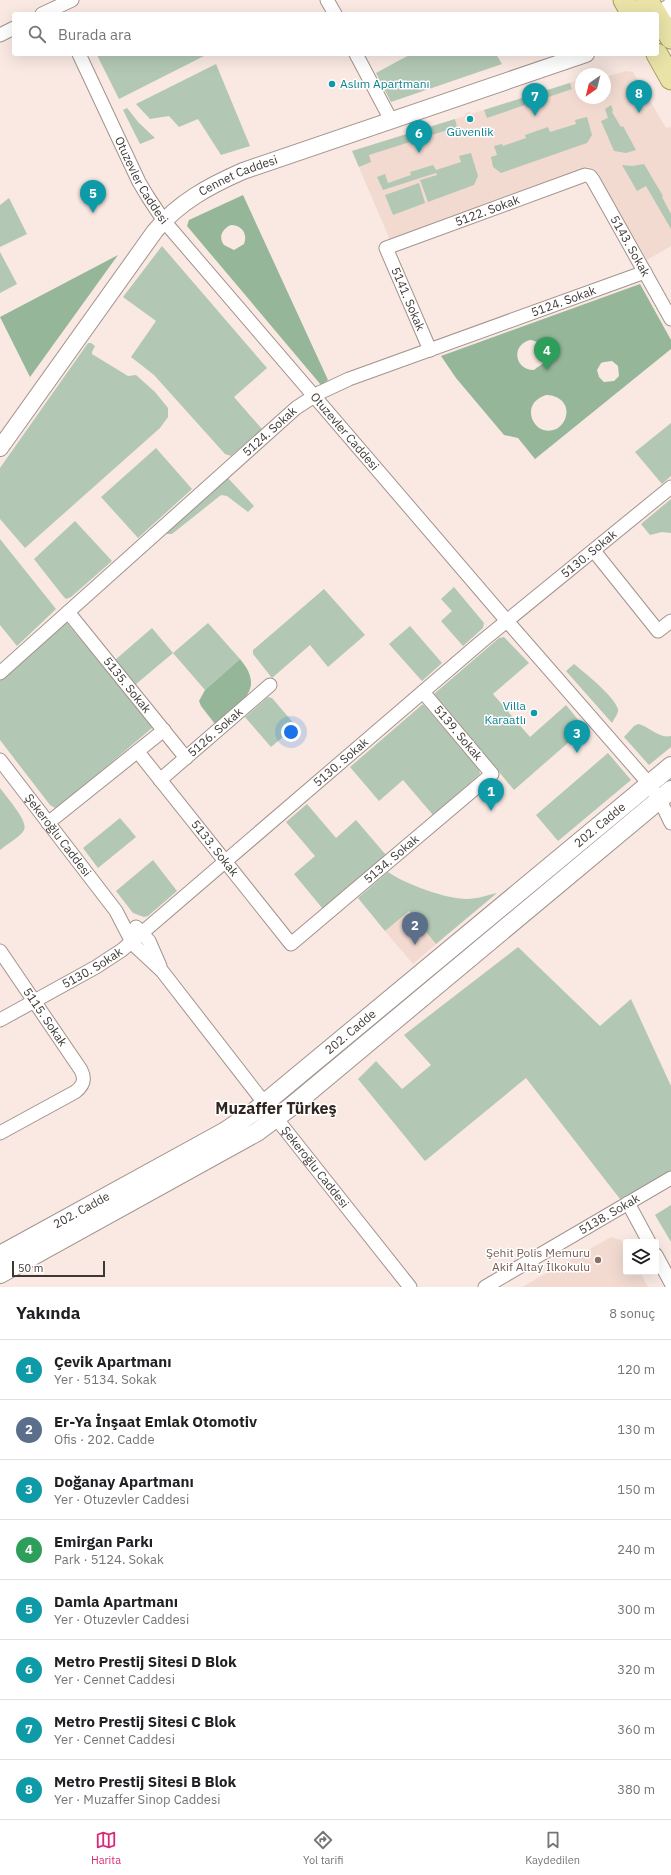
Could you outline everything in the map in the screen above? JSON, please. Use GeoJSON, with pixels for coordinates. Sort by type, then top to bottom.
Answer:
{"type":"FeatureCollection","features":[{"type":"Feature","properties":{"kind":"main road"},"geometry":{"type":"LineString","coordinates":[[624,0],[631,12]]}},
{"type":"Feature","properties":{"kind":"main road"},"geometry":{"type":"LineString","coordinates":[[647,0],[654,12]]}},
{"type":"Feature","properties":{"kind":"main road"},"geometry":{"type":"LineString","coordinates":[[662,25],[671,7]]}},
{"type":"Feature","properties":{"kind":"main road"},"geometry":{"type":"LineString","coordinates":[[658,56],[671,79]]}},
{"type":"Feature","properties":{"kind":"main road","name":"202. Cadde"},"geometry":{"type":"LineString","coordinates":[[0,1255],[224,1132],[265,1104],[671,766]]}},
{"type":"Feature","properties":{"kind":"main road","name":"202. Cadde"},"geometry":{"type":"LineString","coordinates":[[0,1274],[242,1141],[276,1118],[665,795]]}},
{"type":"Feature","properties":{"kind":"street"},"geometry":{"type":"LineString","coordinates":[[46,12],[72,0]]}},
{"type":"Feature","properties":{"kind":"street"},"geometry":{"type":"LineString","coordinates":[[327,0],[334,12]]}},
{"type":"Feature","properties":{"kind":"street"},"geometry":{"type":"LineString","coordinates":[[0,36],[12,29]]}},
{"type":"Feature","properties":{"kind":"street","name":"Otuzevler Caddesi"},"geometry":{"type":"LineString","coordinates":[[80,56],[139,182],[164,221],[649,784],[665,795],[671,823]]}},
{"type":"Feature","properties":{"kind":"street"},"geometry":{"type":"LineString","coordinates":[[357,56],[391,120]]}},
{"type":"Feature","properties":{"kind":"street","name":"Cennet Caddesi"},"geometry":{"type":"LineString","coordinates":[[0,448],[164,221],[181,204],[217,183],[243,171],[580,56]]}},
{"type":"Feature","properties":{"kind":"street","name":"5122. Sokak"},"geometry":{"type":"LineString","coordinates":[[386,248],[588,175]]}},
{"type":"Feature","properties":{"kind":"street","name":"5143. Sokak"},"geometry":{"type":"LineString","coordinates":[[588,175],[594,180],[671,319]]}},
{"type":"Feature","properties":{"kind":"street","name":"5141. Sokak"},"geometry":{"type":"LineString","coordinates":[[386,248],[430,350]]}},
{"type":"Feature","properties":{"kind":"street","name":"5124. Sokak"},"geometry":{"type":"LineString","coordinates":[[0,673],[296,408],[314,396],[338,383],[645,272]]}},
{"type":"Feature","properties":{"kind":"street","name":"5130. Sokak"},"geometry":{"type":"LineString","coordinates":[[0,1020],[96,967],[132,942],[507,621],[671,487]]}},
{"type":"Feature","properties":{"kind":"street"},"geometry":{"type":"LineString","coordinates":[[594,551],[658,631],[671,621]]}},
{"type":"Feature","properties":{"kind":"street","name":"5135. Sokak"},"geometry":{"type":"LineString","coordinates":[[68,612],[186,758]]}},
{"type":"Feature","properties":{"kind":"street","name":"5126. Sokak"},"geometry":{"type":"LineString","coordinates":[[160,780],[270,685]]}},
{"type":"Feature","properties":{"kind":"street","name":"5139. Sokak"},"geometry":{"type":"LineString","coordinates":[[423,692],[492,774]]}},
{"type":"Feature","properties":{"kind":"street"},"geometry":{"type":"LineString","coordinates":[[48,823],[164,730]]}},
{"type":"Feature","properties":{"kind":"street","name":"5133. Sokak"},"geometry":{"type":"LineString","coordinates":[[138,752],[291,944]]}},
{"type":"Feature","properties":{"kind":"street","name":"Şekeroğlu Caddesi"},"geometry":{"type":"LineString","coordinates":[[0,760],[116,911],[137,949],[162,971],[410,1287]]}},
{"type":"Feature","properties":{"kind":"street","name":"5134. Sokak"},"geometry":{"type":"LineString","coordinates":[[291,944],[492,774]]}},
{"type":"Feature","properties":{"kind":"street","name":"Şekeroğlu Caddesi"},"geometry":{"type":"LineString","coordinates":[[116,911],[143,933],[152,947],[162,971]]}},
{"type":"Feature","properties":{"kind":"street","name":"5115. Sokak"},"geometry":{"type":"LineString","coordinates":[[0,951],[84,1075],[82,1085],[75,1092],[0,1133]]}},
{"type":"Feature","properties":{"kind":"street","name":"5138. Sokak"},"geometry":{"type":"LineString","coordinates":[[485,1287],[671,1178]]}},
{"type":"Feature","properties":{"kind":"street"},"geometry":{"type":"LineString","coordinates":[[628,1203],[647,1239]]}},
{"type":"Feature","properties":{"kind":"street"},"geometry":{"type":"LineString","coordinates":[[659,1260],[671,1282]]}},
{"type":"Feature","properties":{"kind":"shaded area"},"geometry":{"type":"Polygon","coordinates":[[[626,71],[633,72],[666,128],[670,127],[671,129],[671,246],[647,260],[594,169],[588,167],[390,240],[352,151],[465,116],[465,113],[470,112],[471,114],[575,81],[575,104],[611,104],[611,75],[626,71]]]}},
{"type":"Feature","properties":{"kind":"shaded area"},"geometry":{"type":"Polygon","coordinates":[[[409,911],[436,944],[413,964],[385,931],[409,911]]]}},
{"type":"Feature","properties":{"kind":"shaded area","name":"Şehit Polis Memuru Akif Altay İlkokulu"},"geometry":{"type":"Polygon","coordinates":[[[611,1237],[621,1240],[623,1243],[623,1275],[642,1275],[648,1287],[522,1287],[611,1237]]]}},
{"type":"Feature","properties":{"kind":"green space"},"geometry":{"type":"Polygon","coordinates":[[[98,56],[204,56],[119,99],[98,56]]]}},
{"type":"Feature","properties":{"kind":"green space"},"geometry":{"type":"Polygon","coordinates":[[[407,56],[497,56],[502,64],[391,102],[376,73],[407,56]]]}},
{"type":"Feature","properties":{"kind":"green space"},"geometry":{"type":"Polygon","coordinates":[[[216,64],[250,146],[221,155],[198,119],[179,127],[169,116],[150,119],[136,104],[216,64]]]}},
{"type":"Feature","properties":{"kind":"green space"},"geometry":{"type":"Polygon","coordinates":[[[570,83],[572,89],[487,118],[484,110],[570,83]]]}},
{"type":"Feature","properties":{"kind":"green space"},"geometry":{"type":"Polygon","coordinates":[[[611,105],[613,110],[612,112],[621,127],[623,126],[636,150],[626,153],[614,151],[601,121],[608,118],[605,109],[611,105]]]}},
{"type":"Feature","properties":{"kind":"green space"},"geometry":{"type":"Polygon","coordinates":[[[127,108],[139,123],[155,138],[140,144],[123,110],[127,108]]]}},
{"type":"Feature","properties":{"kind":"green space"},"geometry":{"type":"Polygon","coordinates":[[[587,117],[592,135],[587,143],[501,173],[493,167],[491,157],[497,155],[494,146],[502,144],[503,146],[526,138],[525,135],[548,127],[550,132],[576,124],[575,120],[587,117]]]}},
{"type":"Feature","properties":{"kind":"green space"},"geometry":{"type":"Polygon","coordinates":[[[455,119],[457,127],[369,155],[371,162],[359,167],[352,151],[455,119]]]}},
{"type":"Feature","properties":{"kind":"green space"},"geometry":{"type":"Polygon","coordinates":[[[471,153],[478,176],[474,185],[428,202],[420,180],[437,175],[436,173],[383,190],[377,177],[385,174],[388,183],[411,175],[410,172],[433,165],[436,170],[461,162],[459,156],[471,153]]]}},
{"type":"Feature","properties":{"kind":"green space"},"geometry":{"type":"Polygon","coordinates":[[[644,164],[663,196],[662,197],[671,214],[671,229],[646,186],[637,191],[622,165],[632,166],[644,164]]]}},
{"type":"Feature","properties":{"kind":"green space"},"geometry":{"type":"Polygon","coordinates":[[[419,183],[425,203],[393,215],[385,195],[419,183]]]}},
{"type":"Feature","properties":{"kind":"green space"},"geometry":{"type":"Polygon","coordinates":[[[243,195],[328,380],[321,385],[187,226],[189,220],[243,195]],[[231,225],[225,229],[221,236],[224,245],[234,250],[244,244],[245,240],[245,234],[241,228],[231,225]]]}},
{"type":"Feature","properties":{"kind":"green space"},"geometry":{"type":"Polygon","coordinates":[[[9,198],[27,234],[0,247],[0,205],[9,198]]]}},
{"type":"Feature","properties":{"kind":"green space"},"geometry":{"type":"Polygon","coordinates":[[[162,246],[267,368],[234,397],[262,429],[231,456],[225,454],[154,375],[131,357],[156,321],[123,297],[162,246]]]}},
{"type":"Feature","properties":{"kind":"green space"},"geometry":{"type":"Polygon","coordinates":[[[0,252],[17,284],[0,293],[0,252]]]}},
{"type":"Feature","properties":{"kind":"green space"},"geometry":{"type":"Polygon","coordinates":[[[118,255],[30,377],[0,317],[118,255]]]}},
{"type":"Feature","properties":{"kind":"green space"},"geometry":{"type":"Polygon","coordinates":[[[640,284],[671,340],[671,349],[535,459],[518,438],[504,435],[456,378],[441,356],[640,284]],[[530,340],[520,347],[517,357],[522,366],[527,369],[534,370],[545,362],[547,354],[546,350],[541,344],[530,340]],[[612,361],[601,363],[597,370],[599,377],[604,382],[614,381],[619,376],[618,366],[612,361]],[[546,395],[537,400],[532,406],[531,413],[532,420],[536,426],[542,430],[550,431],[558,428],[565,420],[566,416],[566,407],[564,403],[558,398],[550,395],[546,395]]]}},
{"type":"Feature","properties":{"kind":"green space"},"geometry":{"type":"Polygon","coordinates":[[[88,343],[95,346],[92,354],[128,376],[136,375],[155,392],[168,408],[168,417],[160,428],[25,548],[0,519],[0,468],[88,343]]]}},
{"type":"Feature","properties":{"kind":"green space"},"geometry":{"type":"Polygon","coordinates":[[[671,423],[671,476],[662,484],[635,452],[671,423]]]}},
{"type":"Feature","properties":{"kind":"green space"},"geometry":{"type":"Polygon","coordinates":[[[156,448],[192,489],[138,538],[101,497],[156,448]]]}},
{"type":"Feature","properties":{"kind":"green space"},"geometry":{"type":"Polygon","coordinates":[[[228,478],[254,506],[248,512],[227,496],[221,495],[172,534],[164,534],[228,478]]]}},
{"type":"Feature","properties":{"kind":"green space"},"geometry":{"type":"Polygon","coordinates":[[[671,499],[671,533],[662,532],[650,535],[641,524],[671,499]]]}},
{"type":"Feature","properties":{"kind":"green space"},"geometry":{"type":"Polygon","coordinates":[[[75,521],[112,561],[71,597],[66,599],[34,559],[75,521]]]}},
{"type":"Feature","properties":{"kind":"green space"},"geometry":{"type":"Polygon","coordinates":[[[0,539],[56,609],[17,646],[0,625],[0,539]]]}},
{"type":"Feature","properties":{"kind":"green space"},"geometry":{"type":"Polygon","coordinates":[[[454,587],[484,623],[483,628],[463,646],[441,621],[452,611],[441,599],[454,587]]]}},
{"type":"Feature","properties":{"kind":"green space"},"geometry":{"type":"Polygon","coordinates":[[[324,589],[365,635],[328,667],[310,645],[272,678],[253,654],[253,650],[324,589]]]}},
{"type":"Feature","properties":{"kind":"green space"},"geometry":{"type":"Polygon","coordinates":[[[66,622],[152,725],[152,728],[60,806],[55,808],[50,805],[0,740],[0,680],[61,624],[66,622]]]}},
{"type":"Feature","properties":{"kind":"green space"},"geometry":{"type":"Polygon","coordinates":[[[208,623],[240,659],[205,690],[173,653],[208,623]]]}},
{"type":"Feature","properties":{"kind":"green space"},"geometry":{"type":"Polygon","coordinates":[[[410,626],[442,663],[422,681],[389,644],[410,626]]]}},
{"type":"Feature","properties":{"kind":"green space"},"geometry":{"type":"Polygon","coordinates":[[[152,628],[173,653],[135,685],[115,660],[152,628]]]}},
{"type":"Feature","properties":{"kind":"green space"},"geometry":{"type":"Polygon","coordinates":[[[504,637],[529,663],[493,694],[530,737],[566,705],[585,728],[514,790],[434,694],[499,638],[504,637]]]}},
{"type":"Feature","properties":{"kind":"green space"},"geometry":{"type":"Polygon","coordinates":[[[240,659],[248,670],[251,680],[247,696],[241,703],[215,724],[201,706],[199,701],[205,690],[240,659]]]}},
{"type":"Feature","properties":{"kind":"green space"},"geometry":{"type":"Polygon","coordinates":[[[574,664],[599,685],[615,704],[618,711],[612,723],[566,671],[574,664]]]}},
{"type":"Feature","properties":{"kind":"green space"},"geometry":{"type":"Polygon","coordinates":[[[268,697],[272,698],[296,726],[271,747],[245,717],[268,697]]]}},
{"type":"Feature","properties":{"kind":"green space"},"geometry":{"type":"Polygon","coordinates":[[[423,704],[479,769],[480,774],[433,815],[403,780],[379,801],[350,767],[423,704]]]}},
{"type":"Feature","properties":{"kind":"green space"},"geometry":{"type":"Polygon","coordinates":[[[638,724],[662,736],[671,736],[671,747],[649,765],[624,737],[634,726],[638,724]]]}},
{"type":"Feature","properties":{"kind":"green space"},"geometry":{"type":"Polygon","coordinates":[[[608,753],[631,780],[558,841],[536,815],[608,753]]]}},
{"type":"Feature","properties":{"kind":"green space"},"geometry":{"type":"Polygon","coordinates":[[[0,788],[20,815],[25,826],[20,835],[0,850],[0,788]]]}},
{"type":"Feature","properties":{"kind":"green space"},"geometry":{"type":"Polygon","coordinates":[[[307,804],[336,838],[356,820],[386,855],[323,909],[294,874],[315,856],[286,822],[307,804]]]}},
{"type":"Feature","properties":{"kind":"green space"},"geometry":{"type":"Polygon","coordinates":[[[635,805],[638,808],[307,1084],[305,1081],[635,805]]]}},
{"type":"Feature","properties":{"kind":"green space"},"geometry":{"type":"Polygon","coordinates":[[[120,818],[136,837],[98,868],[83,848],[120,818]]]}},
{"type":"Feature","properties":{"kind":"green space"},"geometry":{"type":"Polygon","coordinates":[[[153,860],[177,891],[148,916],[144,917],[133,913],[116,891],[153,860]]]}},
{"type":"Feature","properties":{"kind":"green space"},"geometry":{"type":"Polygon","coordinates":[[[388,872],[395,877],[415,886],[437,894],[471,899],[497,893],[436,944],[409,911],[385,931],[358,898],[388,872]]]}},
{"type":"Feature","properties":{"kind":"green space"},"geometry":{"type":"Polygon","coordinates":[[[518,947],[600,1026],[631,999],[671,1086],[671,1172],[620,1199],[526,1078],[425,1161],[358,1079],[376,1061],[402,1089],[431,1065],[404,1035],[518,947]]]}},
{"type":"Feature","properties":{"kind":"green space"},"geometry":{"type":"Polygon","coordinates":[[[671,1205],[671,1242],[655,1215],[671,1205]]]}},
{"type":"Feature","properties":{"kind":"place","name":"Aslım Apartmanı"},"geometry":{"type":"Point","coordinates":[332,84]}},
{"type":"Feature","properties":{"kind":"place","name":"Metro Prestij Sitesi B Blok"},"geometry":{"type":"Point","coordinates":[639,113]}},
{"type":"Feature","properties":{"kind":"place","name":"Metro Prestij Sitesi C Blok"},"geometry":{"type":"Point","coordinates":[535,116]}},
{"type":"Feature","properties":{"kind":"place","name":"Güvenlik"},"geometry":{"type":"Point","coordinates":[470,119]}},
{"type":"Feature","properties":{"kind":"place","name":"Metro Prestij Sitesi D Blok"},"geometry":{"type":"Point","coordinates":[419,153]}},
{"type":"Feature","properties":{"kind":"place","name":"Damla Apartmanı"},"geometry":{"type":"Point","coordinates":[93,213]}},
{"type":"Feature","properties":{"kind":"place","name":"Emirgan Parkı"},"geometry":{"type":"Point","coordinates":[547,370]}},
{"type":"Feature","properties":{"kind":"place","name":"Villa Karaatlı"},"geometry":{"type":"Point","coordinates":[534,713]}},
{"type":"Feature","properties":{"kind":"place","name":"Doğanay Apartmanı"},"geometry":{"type":"Point","coordinates":[577,753]}},
{"type":"Feature","properties":{"kind":"place","name":"Çevik Apartmanı"},"geometry":{"type":"Point","coordinates":[491,811]}},
{"type":"Feature","properties":{"kind":"place","name":"Er-Ya İnşaat Emlak Otomotiv"},"geometry":{"type":"Point","coordinates":[415,945]}},
{"type":"Feature","properties":{"kind":"place","name":"Şehit Polis Memuru Akif Altay İlkokulu"},"geometry":{"type":"Point","coordinates":[598,1260]}},
{"type":"Feature","properties":{"kind":"district","name":"Muzaffer Türkeş"},"geometry":{"type":"Point","coordinates":[276,1108]}}]}
